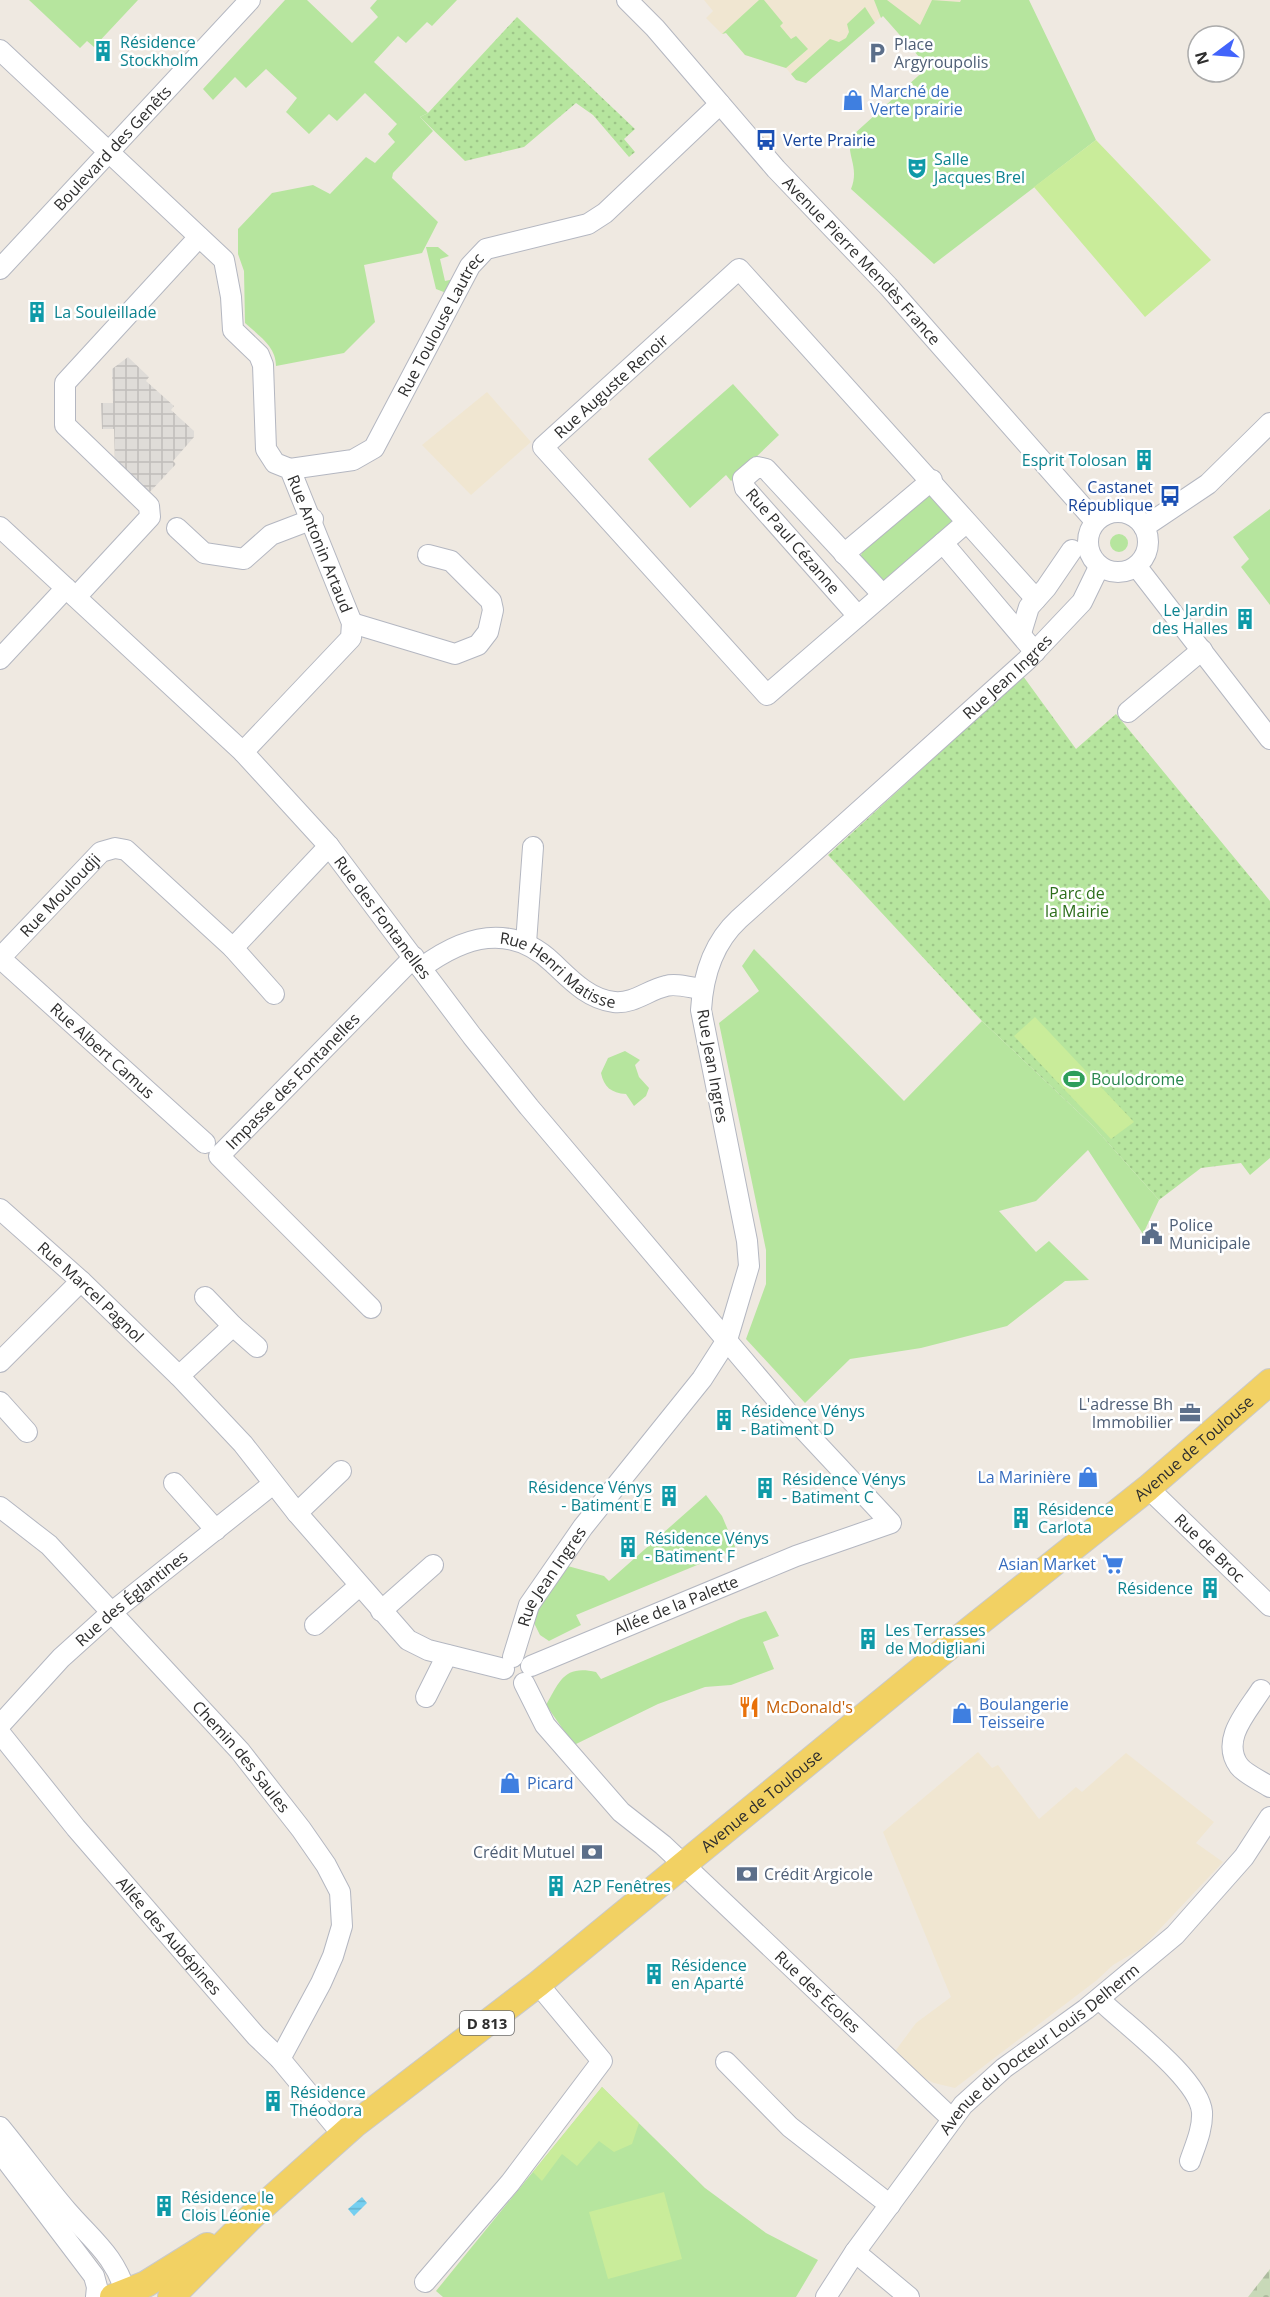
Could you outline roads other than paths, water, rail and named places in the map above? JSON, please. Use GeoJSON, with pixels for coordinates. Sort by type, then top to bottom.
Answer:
{"type":"FeatureCollection","features":[{"type":"Feature","properties":{"kind":"main road","name":"Avenue de Toulouse"},"geometry":{"type":"LineString","coordinates":[[171,2297],[252,2216],[342,2136],[538,1984],[963,1635],[1149,1488],[1270,1382]]}},
{"type":"Feature","properties":{"kind":"main road","name":"Avenue de Toulouse"},"geometry":{"type":"LineString","coordinates":[[111,2295],[179,2264],[252,2216]]}},
{"type":"Feature","properties":{"kind":"street","name":"Boulevard des Genêts"},"geometry":{"type":"LineString","coordinates":[[0,269],[250,0]]}},
{"type":"Feature","properties":{"kind":"street","name":"Avenue Pierre Mendès France"},"geometry":{"type":"LineString","coordinates":[[627,0],[655,28],[776,169],[888,286],[1095,521]]}},
{"type":"Feature","properties":{"kind":"street","name":"Rue Antonin Artaud"},"geometry":{"type":"LineString","coordinates":[[0,50],[224,260],[231,297],[233,330],[259,355],[262,365],[266,449],[275,463],[290,469],[313,519],[352,623],[351,638],[243,752]]}},
{"type":"Feature","properties":{"kind":"street","name":"Rue Toulouse Lautrec"},"geometry":{"type":"LineString","coordinates":[[290,469],[353,460],[374,448],[470,266],[486,249],[588,224],[605,213],[720,104]]}},
{"type":"Feature","properties":{"kind":"street"},"geometry":{"type":"LineString","coordinates":[[0,659],[150,517],[149,506],[65,424],[65,383],[200,237]]}},
{"type":"Feature","properties":{"kind":"street","name":"Rue Auguste Renoir"},"geometry":{"type":"LineString","coordinates":[[967,522],[767,695],[543,447],[739,269],[932,480],[1036,599]]}},
{"type":"Feature","properties":{"kind":"street"},"geometry":{"type":"LineString","coordinates":[[1144,527],[1208,484],[1270,423]]}},
{"type":"Feature","properties":{"kind":"street","name":"Rue Paul Cézanne"},"geometry":{"type":"LineString","coordinates":[[858,616],[745,488],[743,479],[757,467],[766,469],[882,594]]}},
{"type":"Feature","properties":{"kind":"street"},"geometry":{"type":"LineString","coordinates":[[844,554],[932,480]]}},
{"type":"Feature","properties":{"kind":"street"},"geometry":{"type":"LineString","coordinates":[[1121,512],[1130,514],[1144,527],[1148,537],[1148,548],[1137,567],[1122,573],[1099,567],[1088,550],[1090,530],[1095,521],[1103,516],[1121,512]]}},
{"type":"Feature","properties":{"kind":"street"},"geometry":{"type":"LineString","coordinates":[[177,528],[204,553],[244,559],[271,535],[313,519]]}},
{"type":"Feature","properties":{"kind":"street","name":"Rue des Fontanelles"},"geometry":{"type":"LineString","coordinates":[[0,527],[243,752],[328,846],[530,1107],[789,1414],[891,1523]]}},
{"type":"Feature","properties":{"kind":"street"},"geometry":{"type":"LineString","coordinates":[[943,543],[1035,652]]}},
{"type":"Feature","properties":{"kind":"street"},"geometry":{"type":"LineString","coordinates":[[1021,633],[1029,606],[1072,550]]}},
{"type":"Feature","properties":{"kind":"street"},"geometry":{"type":"LineString","coordinates":[[352,623],[455,654],[478,645],[488,632],[491,623],[491,601],[451,561],[428,555]]}},
{"type":"Feature","properties":{"kind":"street","name":"Rue Jean Ingres"},"geometry":{"type":"LineString","coordinates":[[509,1663],[529,1605],[583,1527],[702,1379],[727,1340],[749,1266],[747,1241],[701,1010],[702,989],[715,950],[728,929],[1035,652],[1082,602],[1099,567]]}},
{"type":"Feature","properties":{"kind":"street"},"geometry":{"type":"LineString","coordinates":[[1137,567],[1270,739]]}},
{"type":"Feature","properties":{"kind":"street"},"geometry":{"type":"LineString","coordinates":[[1128,712],[1202,650]]}},
{"type":"Feature","properties":{"kind":"street"},"geometry":{"type":"LineString","coordinates":[[233,948],[328,846]]}},
{"type":"Feature","properties":{"kind":"street"},"geometry":{"type":"LineString","coordinates":[[526,943],[533,847]]}},
{"type":"Feature","properties":{"kind":"street","name":"Rue Mouloudji"},"geometry":{"type":"LineString","coordinates":[[0,958],[101,852],[115,848],[126,850],[233,948],[274,994]]}},
{"type":"Feature","properties":{"kind":"street","name":"Rue Henri Matisse"},"geometry":{"type":"LineString","coordinates":[[418,963],[446,950],[485,937],[501,936],[526,943],[551,960],[577,986],[601,999],[628,1001],[666,986],[702,989]]}},
{"type":"Feature","properties":{"kind":"street","name":"Rue Albert Camus"},"geometry":{"type":"LineString","coordinates":[[0,958],[205,1143]]}},
{"type":"Feature","properties":{"kind":"street","name":"Impasse des Fontanelles"},"geometry":{"type":"LineString","coordinates":[[371,1308],[219,1156],[418,963]]}},
{"type":"Feature","properties":{"kind":"street","name":"Rue Marcel Pagnol"},"geometry":{"type":"LineString","coordinates":[[0,1209],[81,1281],[179,1376],[243,1444],[297,1513],[408,1640],[447,1655],[509,1663]]}},
{"type":"Feature","properties":{"kind":"street"},"geometry":{"type":"LineString","coordinates":[[0,1362],[81,1281]]}},
{"type":"Feature","properties":{"kind":"street"},"geometry":{"type":"LineString","coordinates":[[205,1297],[257,1347]]}},
{"type":"Feature","properties":{"kind":"street"},"geometry":{"type":"LineString","coordinates":[[179,1376],[233,1326]]}},
{"type":"Feature","properties":{"kind":"street"},"geometry":{"type":"LineString","coordinates":[[0,1402],[27,1431]]}},
{"type":"Feature","properties":{"kind":"street"},"geometry":{"type":"LineString","coordinates":[[297,1513],[341,1471]]}},
{"type":"Feature","properties":{"kind":"street"},"geometry":{"type":"LineString","coordinates":[[174,1483],[216,1530]]}},
{"type":"Feature","properties":{"kind":"street","name":"Rue des Églantines"},"geometry":{"type":"LineString","coordinates":[[0,1725],[61,1658],[112,1612],[273,1484]]}},
{"type":"Feature","properties":{"kind":"street","name":"Rue de Broc"},"geometry":{"type":"LineString","coordinates":[[1149,1488],[1270,1606]]}},
{"type":"Feature","properties":{"kind":"street","name":"Chemin des Saules"},"geometry":{"type":"LineString","coordinates":[[0,1507],[49,1545],[240,1750],[320,1856],[340,1892],[342,1926],[333,1956],[280,2059]]}},
{"type":"Feature","properties":{"kind":"street","name":"Allée de la Palette"},"geometry":{"type":"LineString","coordinates":[[528,1674],[796,1556],[891,1523]]}},
{"type":"Feature","properties":{"kind":"street"},"geometry":{"type":"LineString","coordinates":[[381,1611],[433,1565]]}},
{"type":"Feature","properties":{"kind":"street"},"geometry":{"type":"LineString","coordinates":[[315,1625],[359,1586]]}},
{"type":"Feature","properties":{"kind":"street"},"geometry":{"type":"LineString","coordinates":[[426,1697],[447,1655]]}},
{"type":"Feature","properties":{"kind":"street"},"geometry":{"type":"LineString","coordinates":[[509,1663],[510,1682],[528,1674]]}},
{"type":"Feature","properties":{"kind":"street","name":"Rue des Écoles"},"geometry":{"type":"LineString","coordinates":[[528,1674],[545,1725],[621,1812],[650,1835],[676,1870],[952,2119]]}},
{"type":"Feature","properties":{"kind":"street"},"geometry":{"type":"LineString","coordinates":[[1261,1690],[1233,1735],[1233,1755],[1240,1767],[1270,1786]]}},
{"type":"Feature","properties":{"kind":"street","name":"Allée des Aubépines"},"geometry":{"type":"LineString","coordinates":[[0,1733],[76,1828],[256,2036],[280,2059],[342,2136]]}},
{"type":"Feature","properties":{"kind":"street","name":"Avenue du Docteur Louis Delherm"},"geometry":{"type":"LineString","coordinates":[[826,2297],[855,2252],[963,2105],[1004,2068],[1099,1999],[1159,1950],[1197,1912],[1244,1857],[1270,1817]]}},
{"type":"Feature","properties":{"kind":"street"},"geometry":{"type":"LineString","coordinates":[[425,2282],[493,2203],[602,2061],[538,1984]]}},
{"type":"Feature","properties":{"kind":"street"},"geometry":{"type":"LineString","coordinates":[[1099,1999],[1190,2084],[1200,2100],[1202,2113],[1200,2131],[1190,2161]]}},
{"type":"Feature","properties":{"kind":"street"},"geometry":{"type":"LineString","coordinates":[[726,2062],[790,2127],[890,2205]]}},
{"type":"Feature","properties":{"kind":"street"},"geometry":{"type":"LineString","coordinates":[[0,2127],[67,2211],[105,2250],[119,2272],[111,2295]]}},
{"type":"Feature","properties":{"kind":"street"},"geometry":{"type":"LineString","coordinates":[[0,2152],[111,2295]]}},
{"type":"Feature","properties":{"kind":"street"},"geometry":{"type":"LineString","coordinates":[[855,2252],[909,2297]]}},
{"type":"Feature","properties":{"kind":"water"},"geometry":{"type":"Polygon","coordinates":[[[362,2197],[367,2203],[354,2216],[348,2209],[362,2197]]]}},
{"type":"Feature","properties":{"kind":"place","name":"Résidence Stockholm"},"geometry":{"type":"Point","coordinates":[103,51]}},
{"type":"Feature","properties":{"kind":"place","name":"Place Argyroupolis"},"geometry":{"type":"Point","coordinates":[877,53]}},
{"type":"Feature","properties":{"kind":"place","name":"Marché de Verte prairie"},"geometry":{"type":"Point","coordinates":[853,100]}},
{"type":"Feature","properties":{"kind":"place","name":"Verte Prairie"},"geometry":{"type":"Point","coordinates":[766,140]}},
{"type":"Feature","properties":{"kind":"place","name":"Salle Jacques Brel"},"geometry":{"type":"Point","coordinates":[917,168]}},
{"type":"Feature","properties":{"kind":"place","name":"La Souleillade"},"geometry":{"type":"Point","coordinates":[37,312]}},
{"type":"Feature","properties":{"kind":"place","name":"Esprit Tolosan"},"geometry":{"type":"Point","coordinates":[1144,460]}},
{"type":"Feature","properties":{"kind":"place","name":"Castanet République"},"geometry":{"type":"Point","coordinates":[1170,496]}},
{"type":"Feature","properties":{"kind":"place","name":"Le Jardin des Halles"},"geometry":{"type":"Point","coordinates":[1245,619]}},
{"type":"Feature","properties":{"kind":"place","name":"Boulodrome"},"geometry":{"type":"Point","coordinates":[1074,1079]}},
{"type":"Feature","properties":{"kind":"place","name":"Police Municipale"},"geometry":{"type":"Point","coordinates":[1152,1234]}},
{"type":"Feature","properties":{"kind":"place","name":"L'adresse Bh Immobilier"},"geometry":{"type":"Point","coordinates":[1190,1413]}},
{"type":"Feature","properties":{"kind":"place","name":"Résidence Vénys - Batiment D"},"geometry":{"type":"Point","coordinates":[724,1420]}},
{"type":"Feature","properties":{"kind":"place","name":"La Marinière"},"geometry":{"type":"Point","coordinates":[1088,1477]}},
{"type":"Feature","properties":{"kind":"place","name":"Résidence Vénys - Batiment C"},"geometry":{"type":"Point","coordinates":[765,1488]}},
{"type":"Feature","properties":{"kind":"place","name":"Résidence Vénys - Batiment E"},"geometry":{"type":"Point","coordinates":[669,1496]}},
{"type":"Feature","properties":{"kind":"place","name":"Résidence Carlota"},"geometry":{"type":"Point","coordinates":[1021,1518]}},
{"type":"Feature","properties":{"kind":"place","name":"Résidence Vénys - Batiment F"},"geometry":{"type":"Point","coordinates":[628,1547]}},
{"type":"Feature","properties":{"kind":"place","name":"Asian Market"},"geometry":{"type":"Point","coordinates":[1113,1564]}},
{"type":"Feature","properties":{"kind":"place","name":"Résidence"},"geometry":{"type":"Point","coordinates":[1210,1588]}},
{"type":"Feature","properties":{"kind":"place","name":"Les Terrasses de Modigliani"},"geometry":{"type":"Point","coordinates":[868,1639]}},
{"type":"Feature","properties":{"kind":"place","name":"McDonald's"},"geometry":{"type":"Point","coordinates":[749,1707]}},
{"type":"Feature","properties":{"kind":"place","name":"Boulangerie Teisseire"},"geometry":{"type":"Point","coordinates":[962,1713]}},
{"type":"Feature","properties":{"kind":"place","name":"Picard"},"geometry":{"type":"Point","coordinates":[510,1783]}},
{"type":"Feature","properties":{"kind":"place","name":"Crédit Mutuel"},"geometry":{"type":"Point","coordinates":[592,1852]}},
{"type":"Feature","properties":{"kind":"place","name":"Crédit Argicole"},"geometry":{"type":"Point","coordinates":[747,1874]}},
{"type":"Feature","properties":{"kind":"place","name":"A2P Fenêtres"},"geometry":{"type":"Point","coordinates":[556,1886]}},
{"type":"Feature","properties":{"kind":"place","name":"Résidence en Aparté"},"geometry":{"type":"Point","coordinates":[654,1974]}},
{"type":"Feature","properties":{"kind":"place","name":"Résidence Théodora"},"geometry":{"type":"Point","coordinates":[273,2101]}},
{"type":"Feature","properties":{"kind":"place","name":"Résidence le Clois Léonie"},"geometry":{"type":"Point","coordinates":[164,2206]}},
{"type":"Feature","properties":{"kind":"park label","name":"Parc de la Mairie"},"geometry":{"type":"Point","coordinates":[1077,902]}}]}
